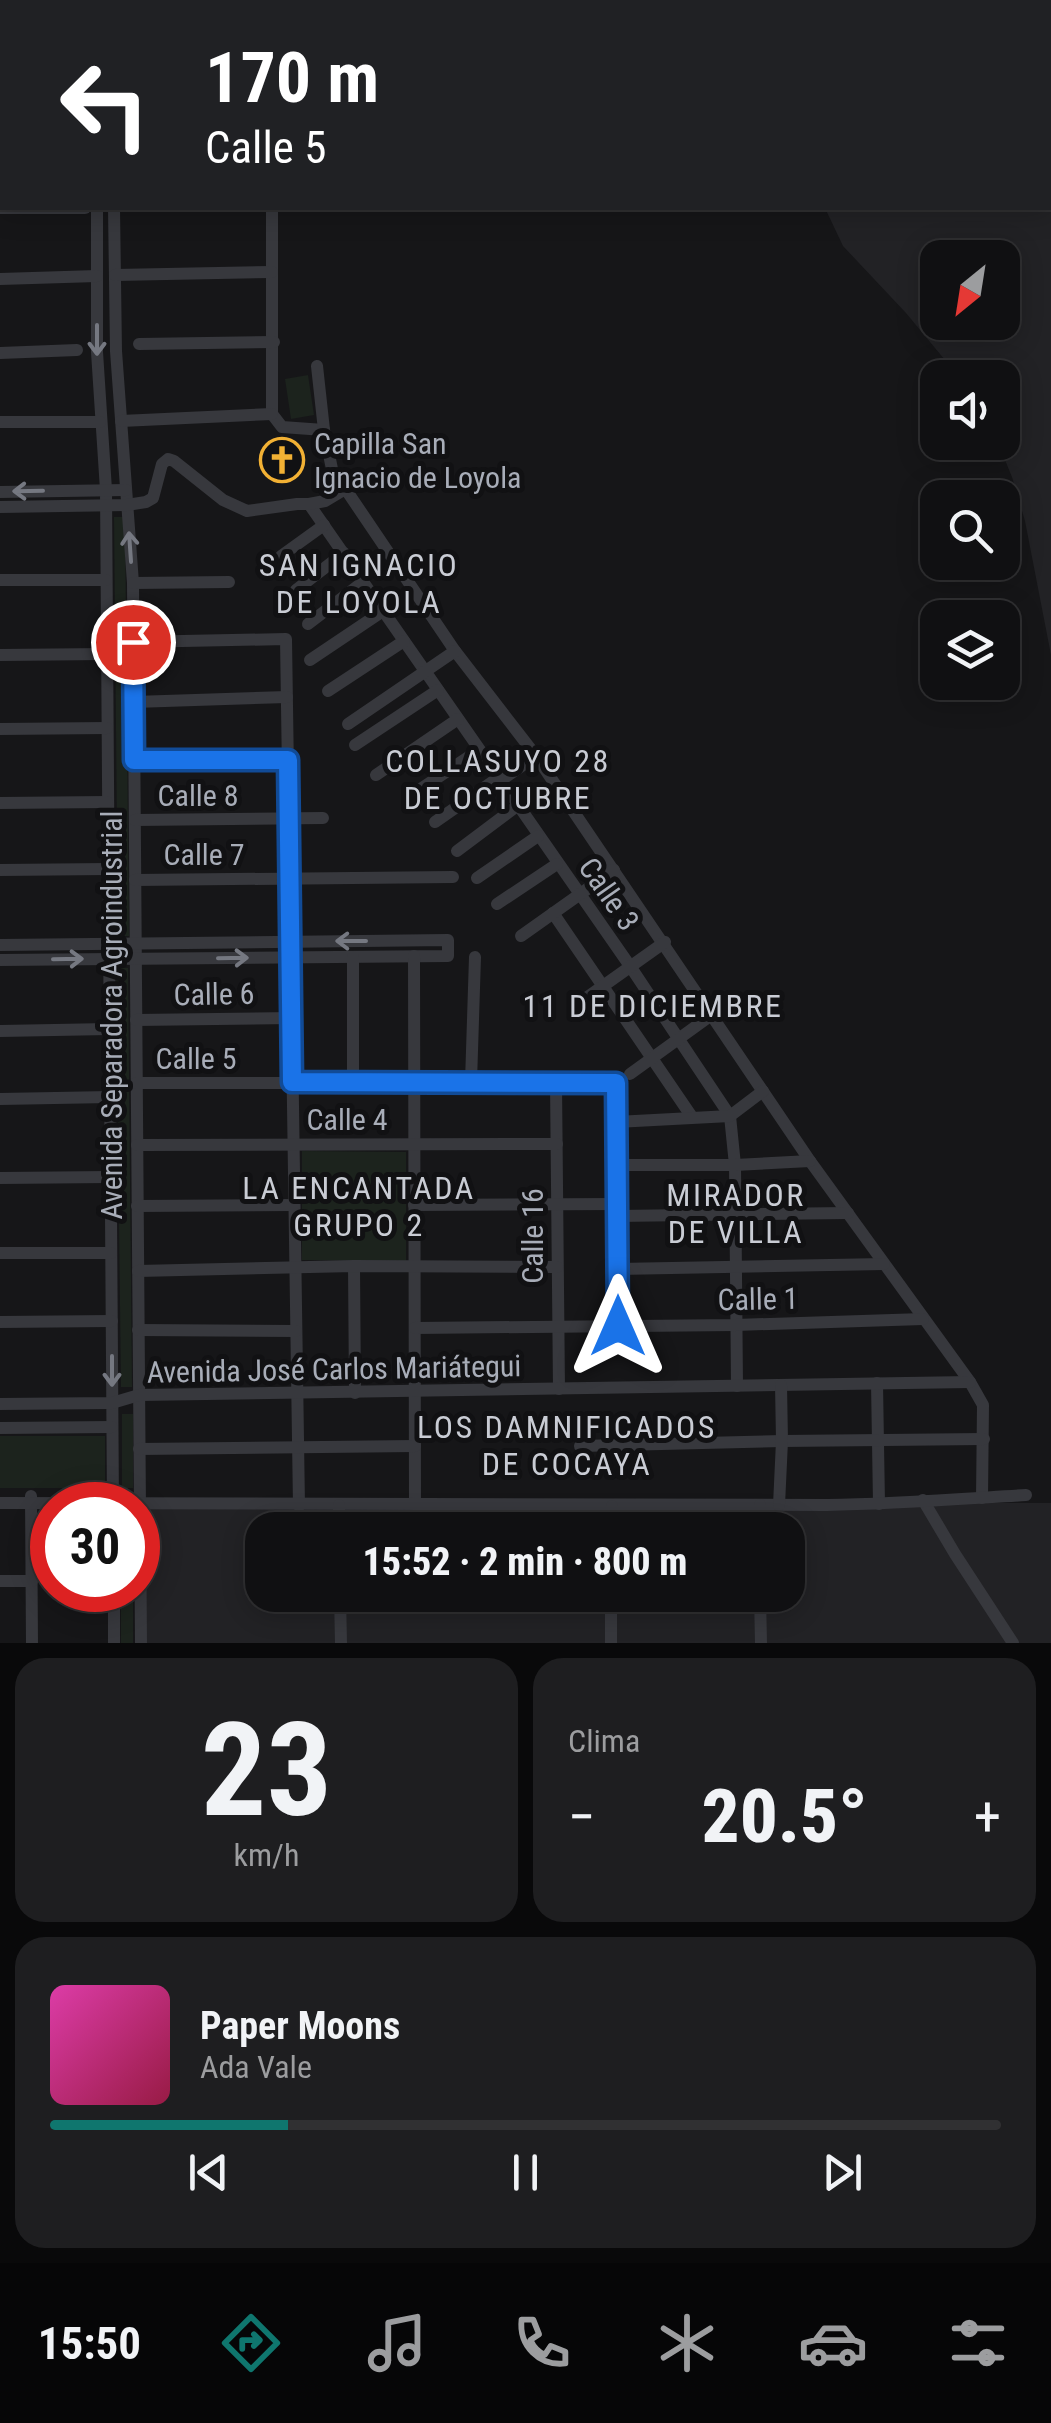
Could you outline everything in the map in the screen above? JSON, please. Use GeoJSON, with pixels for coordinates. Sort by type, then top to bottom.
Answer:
{"type":"FeatureCollection","features":[{"type":"Feature","properties":{"kind":"street","name":"Avenida Separadora Agroindustrial"},"geometry":{"type":"LineString","coordinates":[[97,210],[100,422],[106,490],[113,1482]]}},
{"type":"Feature","properties":{"kind":"street","name":"Avenida Separadora Agroindustrial"},"geometry":{"type":"LineString","coordinates":[[114,210],[116,352],[133,583],[140,1482]]}},
{"type":"Feature","properties":{"kind":"street"},"geometry":{"type":"LineString","coordinates":[[272,210],[272,414],[282,428],[324,430]]}},
{"type":"Feature","properties":{"kind":"street"},"geometry":{"type":"LineString","coordinates":[[115,275],[272,272]]}},
{"type":"Feature","properties":{"kind":"street"},"geometry":{"type":"LineString","coordinates":[[0,279],[97,276]]}},
{"type":"Feature","properties":{"kind":"street"},"geometry":{"type":"LineString","coordinates":[[138,344],[274,342]]}},
{"type":"Feature","properties":{"kind":"street"},"geometry":{"type":"LineString","coordinates":[[0,353],[77,350]]}},
{"type":"Feature","properties":{"kind":"street"},"geometry":{"type":"LineString","coordinates":[[317,366],[332,469],[455,650],[536,756],[810,1161],[970,1382],[983,1405],[982,1498]]}},
{"type":"Feature","properties":{"kind":"street"},"geometry":{"type":"LineString","coordinates":[[121,421],[272,414]]}},
{"type":"Feature","properties":{"kind":"street"},"geometry":{"type":"LineString","coordinates":[[0,422],[100,422]]}},
{"type":"Feature","properties":{"kind":"street"},"geometry":{"type":"LineString","coordinates":[[0,506],[127,505],[153,498],[162,464],[168,459],[237,508],[257,511],[309,504],[325,501],[345,489]]}},
{"type":"Feature","properties":{"kind":"street"},"geometry":{"type":"LineString","coordinates":[[0,492],[126,490]]}},
{"type":"Feature","properties":{"kind":"street","name":"Calle 3"},"geometry":{"type":"LineString","coordinates":[[309,504],[730,1116]]}},
{"type":"Feature","properties":{"kind":"street"},"geometry":{"type":"LineString","coordinates":[[281,556],[324,524]]}},
{"type":"Feature","properties":{"kind":"street"},"geometry":{"type":"LineString","coordinates":[[296,590],[344,553]]}},
{"type":"Feature","properties":{"kind":"street"},"geometry":{"type":"LineString","coordinates":[[0,580],[106,580]]}},
{"type":"Feature","properties":{"kind":"street"},"geometry":{"type":"LineString","coordinates":[[133,583],[229,582]]}},
{"type":"Feature","properties":{"kind":"street"},"geometry":{"type":"LineString","coordinates":[[308,624],[364,582]]}},
{"type":"Feature","properties":{"kind":"street"},"geometry":{"type":"LineString","coordinates":[[310,660],[383,611]]}},
{"type":"Feature","properties":{"kind":"street"},"geometry":{"type":"LineString","coordinates":[[133,642],[286,640],[299,1506]]}},
{"type":"Feature","properties":{"kind":"street"},"geometry":{"type":"LineString","coordinates":[[328,691],[404,640]]}},
{"type":"Feature","properties":{"kind":"street"},"geometry":{"type":"LineString","coordinates":[[348,724],[455,650]]}},
{"type":"Feature","properties":{"kind":"street"},"geometry":{"type":"LineString","coordinates":[[0,654],[106,654]]}},
{"type":"Feature","properties":{"kind":"street"},"geometry":{"type":"LineString","coordinates":[[355,745],[438,690]]}},
{"type":"Feature","properties":{"kind":"street"},"geometry":{"type":"LineString","coordinates":[[134,702],[287,697]]}},
{"type":"Feature","properties":{"kind":"street"},"geometry":{"type":"LineString","coordinates":[[376,775],[458,719]]}},
{"type":"Feature","properties":{"kind":"street"},"geometry":{"type":"LineString","coordinates":[[0,729],[106,728]]}},
{"type":"Feature","properties":{"kind":"street"},"geometry":{"type":"LineString","coordinates":[[413,794],[478,750]]}},
{"type":"Feature","properties":{"kind":"street"},"geometry":{"type":"LineString","coordinates":[[435,822],[536,756]]}},
{"type":"Feature","properties":{"kind":"street"},"geometry":{"type":"LineString","coordinates":[[134,760],[288,760]]}},
{"type":"Feature","properties":{"kind":"street"},"geometry":{"type":"LineString","coordinates":[[0,803],[107,802]]}},
{"type":"Feature","properties":{"kind":"street"},"geometry":{"type":"LineString","coordinates":[[456,851],[518,806]]}},
{"type":"Feature","properties":{"kind":"street","name":"Calle 8"},"geometry":{"type":"LineString","coordinates":[[134,820],[322,818]]}},
{"type":"Feature","properties":{"kind":"street"},"geometry":{"type":"LineString","coordinates":[[477,878],[538,836]]}},
{"type":"Feature","properties":{"kind":"street"},"geometry":{"type":"LineString","coordinates":[[497,904],[558,864]]}},
{"type":"Feature","properties":{"kind":"street"},"geometry":{"type":"LineString","coordinates":[[0,870],[108,870]]}},
{"type":"Feature","properties":{"kind":"street"},"geometry":{"type":"LineString","coordinates":[[521,936],[614,870]]}},
{"type":"Feature","properties":{"kind":"street","name":"Calle 7"},"geometry":{"type":"LineString","coordinates":[[135,880],[453,877]]}},
{"type":"Feature","properties":{"kind":"street"},"geometry":{"type":"LineString","coordinates":[[553,913],[692,1117]]}},
{"type":"Feature","properties":{"kind":"street"},"geometry":{"type":"LineString","coordinates":[[0,945],[448,940],[448,956],[0,960]]}},
{"type":"Feature","properties":{"kind":"street"},"geometry":{"type":"LineString","coordinates":[[582,1001],[664,942]]}},
{"type":"Feature","properties":{"kind":"street"},"geometry":{"type":"LineString","coordinates":[[414,956],[415,1506]]}},
{"type":"Feature","properties":{"kind":"street"},"geometry":{"type":"LineString","coordinates":[[353,957],[353,1082]]}},
{"type":"Feature","properties":{"kind":"street"},"geometry":{"type":"LineString","coordinates":[[472,1082],[475,957]]}},
{"type":"Feature","properties":{"kind":"street"},"geometry":{"type":"LineString","coordinates":[[630,1074],[712,1014]]}},
{"type":"Feature","properties":{"kind":"street","name":"Calle 6"},"geometry":{"type":"LineString","coordinates":[[136,1020],[292,1018]]}},
{"type":"Feature","properties":{"kind":"street"},"geometry":{"type":"LineString","coordinates":[[0,1030],[109,1029]]}},
{"type":"Feature","properties":{"kind":"street","name":"Calle 5"},"geometry":{"type":"LineString","coordinates":[[136,1082],[616,1083],[616,1122]]}},
{"type":"Feature","properties":{"kind":"street","name":"Calle 16"},"geometry":{"type":"LineString","coordinates":[[556,1082],[558,1390]]}},
{"type":"Feature","properties":{"kind":"street"},"geometry":{"type":"LineString","coordinates":[[618,1326],[616,1122],[730,1116],[764,1090]]}},
{"type":"Feature","properties":{"kind":"street"},"geometry":{"type":"LineString","coordinates":[[0,1099],[110,1097]]}},
{"type":"Feature","properties":{"kind":"street"},"geometry":{"type":"LineString","coordinates":[[730,1116],[736,1386]]}},
{"type":"Feature","properties":{"kind":"street","name":"Calle 4"},"geometry":{"type":"LineString","coordinates":[[137,1145],[556,1144]]}},
{"type":"Feature","properties":{"kind":"street"},"geometry":{"type":"LineString","coordinates":[[616,1165],[810,1161]]}},
{"type":"Feature","properties":{"kind":"street"},"geometry":{"type":"LineString","coordinates":[[0,1178],[110,1177]]}},
{"type":"Feature","properties":{"kind":"street"},"geometry":{"type":"LineString","coordinates":[[414,1204],[557,1204],[734,1216],[848,1213]]}},
{"type":"Feature","properties":{"kind":"street"},"geometry":{"type":"LineString","coordinates":[[137,1206],[294,1205]]}},
{"type":"Feature","properties":{"kind":"street"},"geometry":{"type":"LineString","coordinates":[[0,1253],[111,1253]]}},
{"type":"Feature","properties":{"kind":"street"},"geometry":{"type":"LineString","coordinates":[[618,1268],[884,1264]]}},
{"type":"Feature","properties":{"kind":"street"},"geometry":{"type":"LineString","coordinates":[[354,1266],[354,1393]]}},
{"type":"Feature","properties":{"kind":"street"},"geometry":{"type":"LineString","coordinates":[[138,1271],[557,1267]]}},
{"type":"Feature","properties":{"kind":"street","name":"Calle 1"},"geometry":{"type":"LineString","coordinates":[[415,1328],[923,1319]]}},
{"type":"Feature","properties":{"kind":"street"},"geometry":{"type":"LineString","coordinates":[[0,1322],[112,1322]]}},
{"type":"Feature","properties":{"kind":"street"},"geometry":{"type":"LineString","coordinates":[[138,1330],[296,1331]]}},
{"type":"Feature","properties":{"kind":"street","name":"Avenida José Carlos Mariátegui"},"geometry":{"type":"LineString","coordinates":[[0,1404],[112,1403],[139,1395],[970,1382]]}},
{"type":"Feature","properties":{"kind":"street"},"geometry":{"type":"LineString","coordinates":[[877,1383],[879,1504]]}},
{"type":"Feature","properties":{"kind":"street"},"geometry":{"type":"LineString","coordinates":[[779,1505],[781,1385]]}},
{"type":"Feature","properties":{"kind":"street"},"geometry":{"type":"LineString","coordinates":[[0,1428],[112,1428]]}},
{"type":"Feature","properties":{"kind":"street"},"geometry":{"type":"LineString","coordinates":[[580,1446],[984,1440]]}},
{"type":"Feature","properties":{"kind":"street"},"geometry":{"type":"LineString","coordinates":[[139,1449],[415,1446]]}},
{"type":"Feature","properties":{"kind":"street"},"geometry":{"type":"LineString","coordinates":[[0,1495],[30,1499]]}},
{"type":"Feature","properties":{"kind":"street"},"geometry":{"type":"LineString","coordinates":[[160,1501],[299,1506],[779,1505],[879,1504],[1026,1495]]}},
{"type":"Feature","properties":{"kind":"street"},"geometry":{"type":"LineString","coordinates":[[0,1503],[30,1499]]}},
{"type":"Feature","properties":{"kind":"street"},"geometry":{"type":"LineString","coordinates":[[923,1500],[1013,1643]]}},
{"type":"Feature","properties":{"kind":"street"},"geometry":{"type":"LineString","coordinates":[[760,1505],[760,1512]]}},
{"type":"Feature","properties":{"kind":"street"},"geometry":{"type":"LineString","coordinates":[[339,1506],[339,1512]]}},
{"type":"Feature","properties":{"kind":"street"},"geometry":{"type":"LineString","coordinates":[[612,1506],[612,1512]]}},
{"type":"Feature","properties":{"kind":"street"},"geometry":{"type":"LineString","coordinates":[[0,1581],[30,1582]]}},
{"type":"Feature","properties":{"kind":"street"},"geometry":{"type":"LineString","coordinates":[[32,1612],[32,1643]]}},
{"type":"Feature","properties":{"kind":"street"},"geometry":{"type":"LineString","coordinates":[[114,1612],[114,1643]]}},
{"type":"Feature","properties":{"kind":"street","name":"Avenida Separadora Agroindustrial"},"geometry":{"type":"LineString","coordinates":[[141,1612],[141,1643]]}},
{"type":"Feature","properties":{"kind":"street"},"geometry":{"type":"LineString","coordinates":[[340,1612],[341,1643]]}},
{"type":"Feature","properties":{"kind":"street"},"geometry":{"type":"LineString","coordinates":[[611,1612],[611,1643]]}},
{"type":"Feature","properties":{"kind":"street"},"geometry":{"type":"LineString","coordinates":[[760,1612],[761,1643]]}},
{"type":"Feature","properties":{"kind":"shaded area"},"geometry":{"type":"Polygon","coordinates":[[[826,210],[1051,210],[1051,655],[1020,504],[1020,480],[1013,480],[1005,460],[1020,460],[1020,360],[945,360],[928,340],[1020,340],[1020,240],[920,240],[920,330],[843,246],[826,210]]]}},
{"type":"Feature","properties":{"kind":"shaded area"},"geometry":{"type":"Polygon","coordinates":[[[308,375],[314,415],[291,419],[285,379],[308,375]]]}},
{"type":"Feature","properties":{"kind":"shaded area"},"geometry":{"type":"Polygon","coordinates":[[[114,517],[125,517],[129,936],[118,936],[114,517]]]}},
{"type":"Feature","properties":{"kind":"shaded area"},"geometry":{"type":"Polygon","coordinates":[[[116,968],[128,968],[132,1387],[121,1387],[116,968]]]}},
{"type":"Feature","properties":{"kind":"shaded area"},"geometry":{"type":"Polygon","coordinates":[[[302,1151],[406,1152],[406,1261],[302,1260],[302,1151]]]}},
{"type":"Feature","properties":{"kind":"shaded area"},"geometry":{"type":"Polygon","coordinates":[[[122,1414],[133,1414],[133,1482],[122,1482],[122,1414]]]}},
{"type":"Feature","properties":{"kind":"shaded area"},"geometry":{"type":"Polygon","coordinates":[[[0,1436],[105,1436],[105,1482],[30,1482],[30,1488],[0,1488],[0,1436]]]}},
{"type":"Feature","properties":{"kind":"shaded area"},"geometry":{"type":"Polygon","coordinates":[[[1051,1503],[1051,1643],[145,1643],[145,1612],[160,1612],[160,1504],[1051,1503]]]}},
{"type":"Feature","properties":{"kind":"shaded area"},"geometry":{"type":"Polygon","coordinates":[[[121,1612],[133,1612],[133,1643],[121,1643],[121,1612]]]}},
{"type":"Feature","properties":{"kind":"place","name":"Capilla San Ignacio de Loyola"},"geometry":{"type":"Point","coordinates":[282,460]}},
{"type":"Feature","properties":{"kind":"district","name":"SAN IGNACIO DE LOYOLA"},"geometry":{"type":"Point","coordinates":[359,584]}},
{"type":"Feature","properties":{"kind":"district","name":"COLLASUYO 28 DE OCTUBRE"},"geometry":{"type":"Point","coordinates":[498,780]}},
{"type":"Feature","properties":{"kind":"district","name":"11 DE DICIEMBRE"},"geometry":{"type":"Point","coordinates":[653,1006]}},
{"type":"Feature","properties":{"kind":"district","name":"LA ENCANTADA GRUPO 2"},"geometry":{"type":"Point","coordinates":[359,1206]}},
{"type":"Feature","properties":{"kind":"district","name":"MIRADOR DE VILLA"},"geometry":{"type":"Point","coordinates":[736,1214]}},
{"type":"Feature","properties":{"kind":"district","name":"LOS DAMNIFICADOS DE COCAYA"},"geometry":{"type":"Point","coordinates":[567,1446]}},
{"type":"Feature","properties":{"kind":"route"},"geometry":{"type":"LineString","coordinates":[[133,642],[134,760],[288,760],[292,1082],[616,1083],[618,1326]]}}]}
